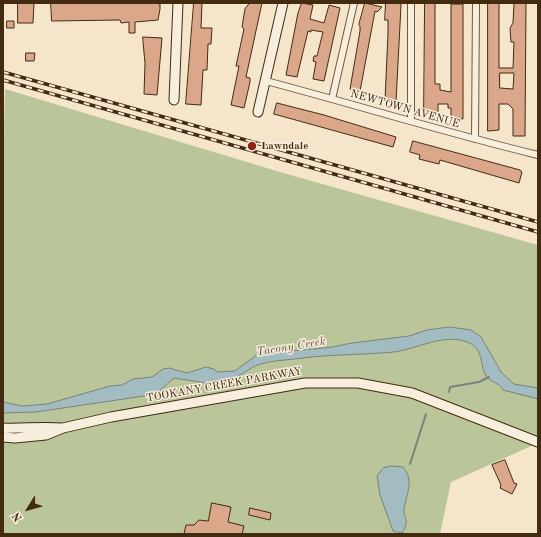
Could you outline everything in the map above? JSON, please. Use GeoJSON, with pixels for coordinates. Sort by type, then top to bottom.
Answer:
{"type":"FeatureCollection","features":[{"type":"Feature","properties":{"kind":"main road"},"geometry":{"type":"LineString","coordinates":[[174,100],[178,3]]}},
{"type":"Feature","properties":{"kind":"main road"},"geometry":{"type":"LineString","coordinates":[[258,112],[283,3]]}},
{"type":"Feature","properties":{"kind":"main road","name":"TOOKANY CREEK PARKWAY"},"geometry":{"type":"LineString","coordinates":[[3,437],[15,438],[46,435],[63,428],[111,417],[305,383],[358,383],[412,393],[538,442]]}},
{"type":"Feature","properties":{"kind":"main road"},"geometry":{"type":"LineString","coordinates":[[3,428],[16,429],[43,426],[63,428]]}},
{"type":"Feature","properties":{"kind":"street"},"geometry":{"type":"LineString","coordinates":[[332,99],[354,3]]}},
{"type":"Feature","properties":{"kind":"street"},"geometry":{"type":"LineString","coordinates":[[411,3],[411,120]]}},
{"type":"Feature","properties":{"kind":"street"},"geometry":{"type":"LineString","coordinates":[[475,139],[476,3]]}},
{"type":"Feature","properties":{"kind":"street","name":"NEWTOWN AVENUE"},"geometry":{"type":"LineString","coordinates":[[266,81],[538,155]]}},
{"type":"Feature","properties":{"kind":"green space"},"geometry":{"type":"Polygon","coordinates":[[[5,89],[280,172],[538,245],[538,443],[451,482],[440,534],[3,534],[3,192],[5,89]]]}},
{"type":"Feature","properties":{"kind":"water"},"geometry":{"type":"Polygon","coordinates":[[[450,327],[471,330],[481,337],[501,372],[514,384],[538,388],[538,399],[503,390],[500,386],[487,377],[479,353],[473,345],[467,342],[449,339],[430,342],[394,352],[314,357],[261,364],[233,379],[226,381],[212,380],[206,383],[174,378],[156,394],[36,412],[3,413],[3,402],[22,406],[47,404],[110,386],[122,385],[133,379],[152,377],[163,369],[169,368],[187,373],[206,367],[214,369],[217,372],[235,371],[258,354],[270,350],[282,352],[332,347],[409,336],[427,330],[450,327]]]}},
{"type":"Feature","properties":{"kind":"water"},"geometry":{"type":"Polygon","coordinates":[[[392,466],[403,467],[407,472],[409,482],[404,509],[406,524],[402,533],[393,531],[380,495],[377,476],[383,468],[392,466]]]}},
{"type":"Feature","properties":{"kind":"building"},"geometry":{"type":"Polygon","coordinates":[[[18,3],[34,3],[33,23],[18,23],[18,3]]]}},
{"type":"Feature","properties":{"kind":"building"},"geometry":{"type":"Polygon","coordinates":[[[51,3],[155,3],[160,4],[160,9],[158,20],[135,22],[135,33],[129,33],[129,22],[121,23],[120,20],[52,21],[51,3]]]}},
{"type":"Feature","properties":{"kind":"building"},"geometry":{"type":"Polygon","coordinates":[[[194,3],[202,3],[201,28],[212,28],[211,44],[208,44],[207,70],[203,70],[201,105],[186,104],[194,3]]]}},
{"type":"Feature","properties":{"kind":"building"},"geometry":{"type":"Polygon","coordinates":[[[250,3],[262,3],[246,77],[250,78],[250,82],[244,108],[231,105],[239,66],[236,66],[244,29],[242,27],[245,9],[250,3]]]}},
{"type":"Feature","properties":{"kind":"building"},"geometry":{"type":"Polygon","coordinates":[[[302,3],[313,5],[310,19],[324,23],[329,5],[340,8],[324,81],[313,79],[316,62],[313,61],[314,56],[317,56],[323,32],[311,30],[311,32],[308,31],[297,77],[286,75],[298,13],[302,3]]]}},
{"type":"Feature","properties":{"kind":"building"},"geometry":{"type":"Polygon","coordinates":[[[365,3],[382,7],[377,12],[375,11],[360,91],[350,89],[360,31],[359,25],[365,3]]]}},
{"type":"Feature","properties":{"kind":"building"},"geometry":{"type":"Polygon","coordinates":[[[386,3],[400,3],[401,5],[396,102],[385,101],[388,33],[388,20],[385,20],[386,3]]]}},
{"type":"Feature","properties":{"kind":"building"},"geometry":{"type":"Polygon","coordinates":[[[425,3],[435,3],[435,84],[440,84],[440,90],[451,92],[451,4],[463,4],[463,119],[451,119],[451,108],[448,108],[448,104],[438,104],[438,113],[424,113],[425,3]]]}},
{"type":"Feature","properties":{"kind":"building"},"geometry":{"type":"Polygon","coordinates":[[[488,3],[499,3],[499,68],[513,68],[514,42],[511,42],[510,28],[513,23],[514,3],[526,3],[525,136],[513,136],[513,109],[508,104],[499,104],[499,130],[488,131],[488,3]],[[500,73],[500,88],[513,89],[514,73],[500,73]]]}},
{"type":"Feature","properties":{"kind":"building"},"geometry":{"type":"Polygon","coordinates":[[[7,21],[14,21],[14,28],[7,28],[7,21]]]}},
{"type":"Feature","properties":{"kind":"building"},"geometry":{"type":"Polygon","coordinates":[[[143,37],[162,38],[157,95],[144,94],[145,64],[143,37]]]}},
{"type":"Feature","properties":{"kind":"building"},"geometry":{"type":"Polygon","coordinates":[[[26,53],[35,53],[34,61],[26,61],[26,53]]]}},
{"type":"Feature","properties":{"kind":"building"},"geometry":{"type":"Polygon","coordinates":[[[277,103],[324,115],[396,137],[393,147],[274,114],[277,103]]]}},
{"type":"Feature","properties":{"kind":"building"},"geometry":{"type":"Polygon","coordinates":[[[413,141],[520,170],[522,172],[519,183],[440,160],[439,164],[419,159],[420,155],[410,152],[413,141]]]}},
{"type":"Feature","properties":{"kind":"building"},"geometry":{"type":"Polygon","coordinates":[[[505,460],[514,483],[517,484],[512,494],[500,488],[501,485],[492,465],[505,460]]]}},
{"type":"Feature","properties":{"kind":"building"},"geometry":{"type":"Polygon","coordinates":[[[212,503],[231,507],[228,522],[244,526],[242,534],[184,534],[186,525],[194,525],[199,520],[208,521],[212,503]]]}},
{"type":"Feature","properties":{"kind":"building"},"geometry":{"type":"Polygon","coordinates":[[[250,508],[271,513],[270,520],[249,515],[250,508]]]}},
{"type":"Feature","properties":{"kind":"waterway"},"geometry":{"type":"LineString","coordinates":[[449,392],[450,387],[479,382],[489,377]]}},
{"type":"Feature","properties":{"kind":"waterway"},"geometry":{"type":"LineString","coordinates":[[410,464],[426,414]]}},
{"type":"Feature","properties":{"kind":"railway"},"geometry":{"type":"LineString","coordinates":[[3,72],[538,222]]}},
{"type":"Feature","properties":{"kind":"railway"},"geometry":{"type":"LineString","coordinates":[[3,80],[538,232]]}},
{"type":"Feature","properties":{"kind":"place","name":"Lawndale"},"geometry":{"type":"Point","coordinates":[252,146]}},
{"type":"Feature","properties":{"kind":"water label","name":"Tacony Creek"},"geometry":{"type":"Point","coordinates":[291,347]}}]}
